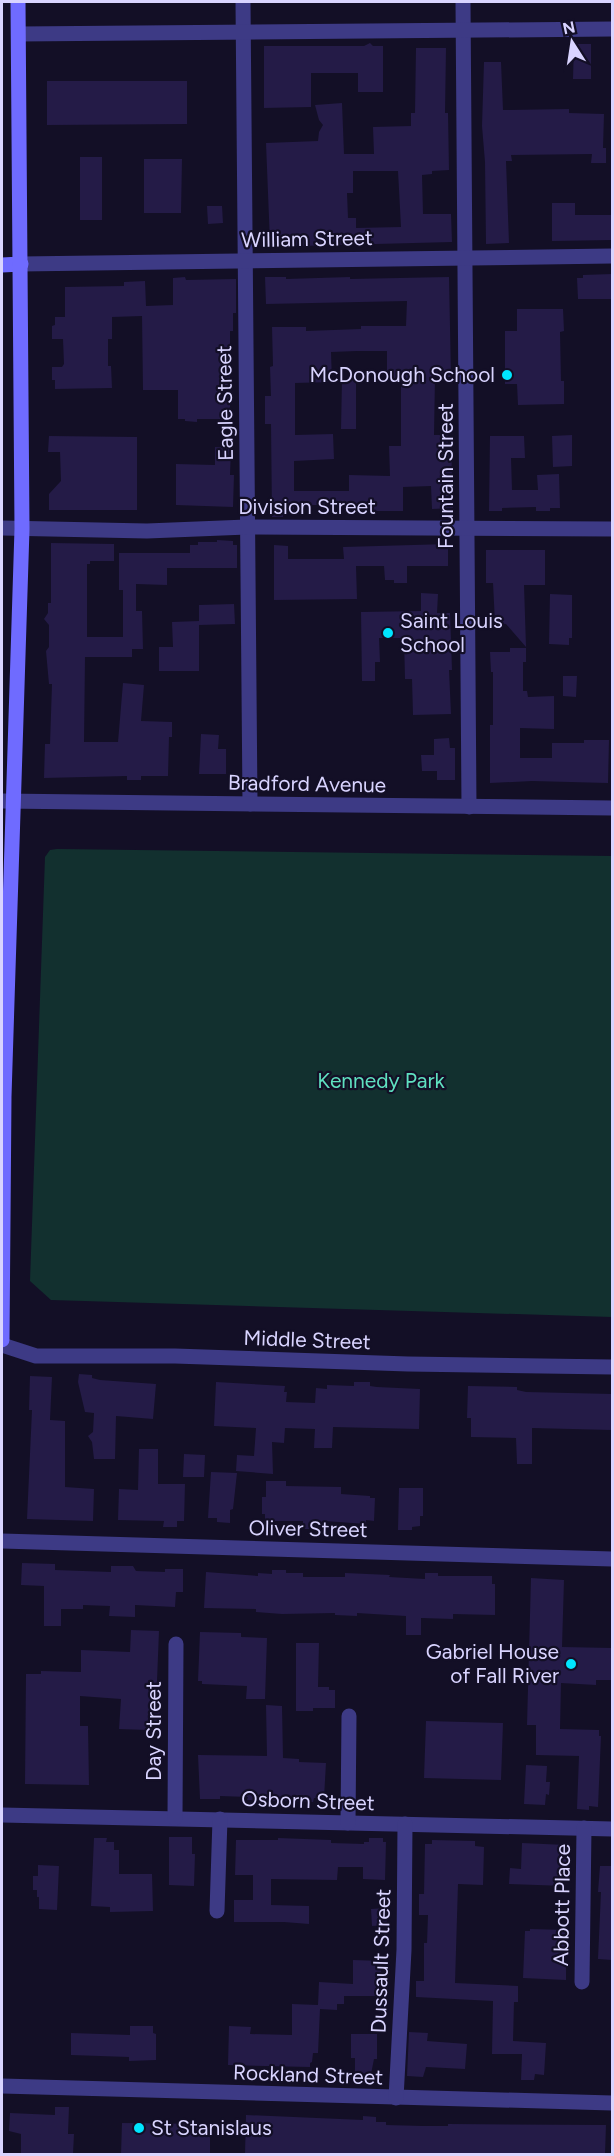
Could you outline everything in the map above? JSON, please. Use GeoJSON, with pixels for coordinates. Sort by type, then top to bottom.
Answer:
{"type":"FeatureCollection","features":[{"type":"Feature","properties":{"kind":"main road"},"geometry":{"type":"LineString","coordinates":[[2,1340],[7,801],[22,529],[18,2]]}},
{"type":"Feature","properties":{"kind":"main road","name":"William Street"},"geometry":{"type":"LineString","coordinates":[[2,265],[21,264]]}},
{"type":"Feature","properties":{"kind":"street","name":"Eagle Street"},"geometry":{"type":"LineString","coordinates":[[243,2],[250,804]]}},
{"type":"Feature","properties":{"kind":"street","name":"Fountain Street"},"geometry":{"type":"LineString","coordinates":[[463,2],[469,807]]}},
{"type":"Feature","properties":{"kind":"street"},"geometry":{"type":"LineString","coordinates":[[19,34],[612,29]]}},
{"type":"Feature","properties":{"kind":"street","name":"William Street"},"geometry":{"type":"LineString","coordinates":[[21,264],[612,256]]}},
{"type":"Feature","properties":{"kind":"street","name":"Division Street"},"geometry":{"type":"LineString","coordinates":[[2,528],[147,531],[247,527],[612,529]]}},
{"type":"Feature","properties":{"kind":"street","name":"Bradford Avenue"},"geometry":{"type":"LineString","coordinates":[[7,801],[612,808]]}},
{"type":"Feature","properties":{"kind":"street","name":"Middle Street"},"geometry":{"type":"LineString","coordinates":[[2,1345],[36,1356],[175,1356],[408,1364],[612,1366]]}},
{"type":"Feature","properties":{"kind":"street","name":"Oliver Street"},"geometry":{"type":"LineString","coordinates":[[2,1540],[612,1559]]}},
{"type":"Feature","properties":{"kind":"street","name":"Day Street"},"geometry":{"type":"LineString","coordinates":[[175,1818],[176,1644]]}},
{"type":"Feature","properties":{"kind":"street"},"geometry":{"type":"LineString","coordinates":[[348,1823],[349,1716]]}},
{"type":"Feature","properties":{"kind":"street","name":"Osborn Street"},"geometry":{"type":"LineString","coordinates":[[2,1815],[612,1829]]}},
{"type":"Feature","properties":{"kind":"street"},"geometry":{"type":"LineString","coordinates":[[217,1911],[220,1819]]}},
{"type":"Feature","properties":{"kind":"street","name":"Dussault Street"},"geometry":{"type":"LineString","coordinates":[[396,2098],[404,1950],[405,1824]]}},
{"type":"Feature","properties":{"kind":"street","name":"Abbott Place"},"geometry":{"type":"LineString","coordinates":[[582,1982],[584,1828]]}},
{"type":"Feature","properties":{"kind":"street","name":"Rockland Street"},"geometry":{"type":"LineString","coordinates":[[2,2086],[612,2103]]}},
{"type":"Feature","properties":{"kind":"green space","name":"Kennedy Park"},"geometry":{"type":"Polygon","coordinates":[[[50,850],[612,856],[612,1317],[51,1300],[30,1281],[45,857],[50,850]]]}},
{"type":"Feature","properties":{"kind":"building"},"geometry":{"type":"Polygon","coordinates":[[[370,43],[373,46],[383,46],[383,92],[358,92],[358,73],[311,73],[311,107],[264,108],[264,46],[364,46],[370,43]]]}},
{"type":"Feature","properties":{"kind":"building"},"geometry":{"type":"Polygon","coordinates":[[[574,44],[591,44],[591,79],[573,79],[574,44]]]}},
{"type":"Feature","properties":{"kind":"building"},"geometry":{"type":"Polygon","coordinates":[[[416,48],[446,48],[445,113],[448,113],[449,170],[432,171],[432,174],[422,175],[423,214],[451,214],[452,242],[300,246],[270,243],[266,143],[318,141],[323,125],[319,120],[315,105],[342,103],[344,154],[374,154],[373,127],[411,126],[411,113],[415,113],[416,48]],[[353,171],[353,193],[347,193],[348,218],[356,218],[356,228],[401,227],[398,171],[353,171]]]}},
{"type":"Feature","properties":{"kind":"building"},"geometry":{"type":"Polygon","coordinates":[[[484,62],[501,62],[503,110],[569,109],[569,113],[604,114],[603,148],[606,148],[606,163],[591,163],[592,154],[511,155],[512,161],[506,161],[509,243],[486,244],[482,126],[484,62]]]}},
{"type":"Feature","properties":{"kind":"building"},"geometry":{"type":"Polygon","coordinates":[[[47,81],[187,81],[187,124],[47,125],[47,81]]]}},
{"type":"Feature","properties":{"kind":"building"},"geometry":{"type":"Polygon","coordinates":[[[80,157],[102,157],[102,220],[80,220],[80,157]]]}},
{"type":"Feature","properties":{"kind":"building"},"geometry":{"type":"Polygon","coordinates":[[[144,159],[182,159],[181,213],[144,213],[144,159]]]}},
{"type":"Feature","properties":{"kind":"building"},"geometry":{"type":"Polygon","coordinates":[[[552,203],[575,203],[575,215],[612,215],[612,240],[552,241],[552,203]]]}},
{"type":"Feature","properties":{"kind":"building"},"geometry":{"type":"Polygon","coordinates":[[[207,206],[222,206],[223,223],[208,224],[207,206]]]}},
{"type":"Feature","properties":{"kind":"building"},"geometry":{"type":"Polygon","coordinates":[[[612,274],[612,299],[578,299],[577,278],[583,278],[583,275],[612,274]]]}},
{"type":"Feature","properties":{"kind":"building"},"geometry":{"type":"Polygon","coordinates":[[[185,277],[186,280],[236,279],[236,313],[233,313],[233,331],[230,331],[230,419],[197,419],[197,422],[178,419],[178,390],[143,390],[142,316],[112,317],[112,339],[108,339],[108,366],[111,366],[112,388],[55,389],[52,367],[62,367],[64,364],[63,339],[52,339],[52,326],[55,325],[55,317],[65,317],[65,287],[124,286],[124,282],[145,281],[146,306],[173,305],[173,278],[185,277]]]}},
{"type":"Feature","properties":{"kind":"building"},"geometry":{"type":"Polygon","coordinates":[[[265,277],[286,277],[286,279],[350,277],[350,279],[449,277],[451,377],[435,377],[434,435],[448,435],[448,443],[451,443],[453,508],[432,509],[431,486],[403,487],[403,511],[358,511],[358,505],[294,505],[294,509],[284,509],[283,517],[272,517],[271,424],[265,424],[265,396],[271,396],[272,327],[306,327],[306,331],[361,329],[361,326],[406,326],[407,301],[266,304],[265,277]],[[387,351],[331,352],[332,382],[295,383],[295,435],[333,434],[334,459],[294,461],[294,491],[349,491],[349,475],[390,476],[389,446],[401,446],[401,381],[389,381],[387,351]]]}},
{"type":"Feature","properties":{"kind":"building"},"geometry":{"type":"Polygon","coordinates":[[[517,309],[563,309],[564,331],[560,332],[564,404],[518,405],[517,384],[505,384],[505,331],[517,331],[517,309]]]}},
{"type":"Feature","properties":{"kind":"building"},"geometry":{"type":"Polygon","coordinates":[[[356,379],[356,429],[341,429],[342,380],[356,379]]]}},
{"type":"Feature","properties":{"kind":"building"},"geometry":{"type":"Polygon","coordinates":[[[572,435],[572,466],[553,467],[552,436],[572,435]]]}},
{"type":"Feature","properties":{"kind":"building"},"geometry":{"type":"Polygon","coordinates":[[[49,436],[137,437],[137,510],[49,510],[49,494],[61,481],[60,452],[48,452],[49,436]]]}},
{"type":"Feature","properties":{"kind":"building"},"geometry":{"type":"Polygon","coordinates":[[[490,436],[524,436],[525,458],[511,458],[512,490],[538,490],[537,475],[559,474],[560,508],[550,508],[550,511],[536,511],[536,507],[502,508],[502,511],[489,511],[490,436]]]}},
{"type":"Feature","properties":{"kind":"building"},"geometry":{"type":"Polygon","coordinates":[[[215,447],[231,448],[230,475],[234,475],[233,507],[176,505],[176,464],[215,465],[215,447]]]}},
{"type":"Feature","properties":{"kind":"building"},"geometry":{"type":"Polygon","coordinates":[[[217,540],[233,541],[233,545],[237,545],[237,568],[167,568],[167,585],[136,584],[136,611],[142,611],[143,649],[132,649],[132,657],[85,657],[84,742],[118,742],[123,683],[144,685],[141,721],[172,722],[172,737],[169,737],[168,776],[141,776],[141,780],[127,780],[127,776],[44,778],[45,744],[50,744],[52,684],[49,684],[46,651],[49,647],[49,625],[44,619],[48,613],[48,603],[51,603],[51,543],[114,544],[114,561],[90,561],[90,564],[87,564],[87,637],[123,637],[123,590],[119,590],[119,553],[190,553],[190,545],[198,545],[198,542],[217,542],[217,540]]]}},
{"type":"Feature","properties":{"kind":"building"},"geometry":{"type":"Polygon","coordinates":[[[448,544],[448,566],[407,566],[407,583],[385,580],[384,566],[356,566],[357,599],[274,600],[274,545],[288,546],[288,559],[344,559],[343,547],[448,544]]]}},
{"type":"Feature","properties":{"kind":"building"},"geometry":{"type":"Polygon","coordinates":[[[486,550],[545,550],[545,585],[524,585],[526,647],[506,624],[495,623],[493,583],[486,583],[486,550]]]}},
{"type":"Feature","properties":{"kind":"building"},"geometry":{"type":"Polygon","coordinates":[[[421,593],[438,594],[437,613],[450,613],[451,714],[413,715],[412,679],[405,679],[404,638],[379,638],[380,662],[375,662],[375,681],[362,681],[361,612],[421,611],[421,593]]]}},
{"type":"Feature","properties":{"kind":"building"},"geometry":{"type":"Polygon","coordinates":[[[550,594],[572,595],[572,638],[569,638],[569,645],[549,644],[550,594]]]}},
{"type":"Feature","properties":{"kind":"building"},"geometry":{"type":"Polygon","coordinates":[[[234,604],[235,624],[199,625],[199,605],[234,604]]]}},
{"type":"Feature","properties":{"kind":"building"},"geometry":{"type":"Polygon","coordinates":[[[199,621],[199,671],[159,671],[159,647],[173,647],[172,622],[199,621]]]}},
{"type":"Feature","properties":{"kind":"building"},"geometry":{"type":"Polygon","coordinates":[[[510,648],[526,648],[526,662],[523,662],[523,691],[527,691],[528,697],[554,696],[554,729],[520,728],[520,758],[552,758],[552,743],[609,740],[608,783],[532,781],[490,783],[493,672],[491,672],[490,652],[510,652],[510,648]]]}},
{"type":"Feature","properties":{"kind":"building"},"geometry":{"type":"Polygon","coordinates":[[[563,676],[577,676],[576,697],[563,696],[563,676]]]}},
{"type":"Feature","properties":{"kind":"building"},"geometry":{"type":"Polygon","coordinates":[[[201,734],[219,735],[218,749],[226,749],[226,774],[199,774],[201,734]]]}},
{"type":"Feature","properties":{"kind":"building"},"geometry":{"type":"Polygon","coordinates":[[[449,738],[450,748],[455,748],[455,780],[437,780],[437,771],[422,771],[421,755],[434,755],[434,739],[449,738]]]}},
{"type":"Feature","properties":{"kind":"building"},"geometry":{"type":"Polygon","coordinates":[[[79,1374],[92,1375],[92,1378],[100,1380],[156,1384],[153,1419],[116,1416],[115,1459],[94,1459],[92,1442],[88,1436],[93,1432],[94,1413],[85,1412],[78,1382],[79,1374]]]}},
{"type":"Feature","properties":{"kind":"building"},"geometry":{"type":"Polygon","coordinates":[[[30,1376],[52,1377],[50,1420],[65,1421],[65,1487],[94,1489],[93,1521],[27,1519],[32,1410],[29,1410],[30,1376]]]}},
{"type":"Feature","properties":{"kind":"building"},"geometry":{"type":"Polygon","coordinates":[[[216,1382],[285,1386],[286,1402],[315,1403],[316,1388],[327,1389],[327,1385],[354,1386],[354,1382],[370,1382],[370,1386],[377,1387],[420,1389],[419,1429],[333,1427],[332,1448],[314,1448],[315,1429],[285,1428],[284,1443],[272,1442],[273,1474],[236,1471],[237,1455],[254,1456],[256,1428],[214,1426],[216,1382]]]}},
{"type":"Feature","properties":{"kind":"building"},"geometry":{"type":"Polygon","coordinates":[[[468,1386],[517,1387],[517,1390],[526,1392],[612,1394],[612,1430],[532,1428],[532,1464],[517,1464],[516,1438],[471,1437],[471,1418],[467,1418],[468,1386]]]}},
{"type":"Feature","properties":{"kind":"building"},"geometry":{"type":"Polygon","coordinates":[[[139,1449],[158,1449],[158,1484],[185,1484],[184,1521],[177,1521],[177,1527],[163,1527],[164,1521],[118,1520],[119,1489],[138,1490],[139,1449]]]}},
{"type":"Feature","properties":{"kind":"building"},"geometry":{"type":"Polygon","coordinates":[[[184,1454],[205,1455],[204,1477],[183,1477],[184,1454]]]}},
{"type":"Feature","properties":{"kind":"building"},"geometry":{"type":"Polygon","coordinates":[[[211,1472],[237,1473],[233,1509],[230,1510],[230,1523],[217,1522],[217,1518],[208,1518],[211,1472]]]}},
{"type":"Feature","properties":{"kind":"building"},"geometry":{"type":"Polygon","coordinates":[[[266,1481],[286,1481],[286,1486],[341,1487],[341,1494],[370,1496],[370,1498],[375,1498],[374,1521],[366,1520],[366,1524],[325,1521],[325,1525],[317,1525],[317,1529],[303,1529],[303,1521],[265,1521],[265,1514],[262,1514],[262,1497],[266,1497],[266,1481]]]}},
{"type":"Feature","properties":{"kind":"building"},"geometry":{"type":"Polygon","coordinates":[[[399,1488],[423,1488],[423,1516],[420,1516],[420,1526],[412,1527],[412,1530],[398,1530],[399,1488]]]}},
{"type":"Feature","properties":{"kind":"building"},"geometry":{"type":"Polygon","coordinates":[[[22,1563],[55,1564],[55,1570],[111,1572],[111,1566],[133,1566],[136,1571],[165,1572],[165,1569],[183,1569],[183,1592],[176,1592],[175,1607],[135,1605],[135,1617],[109,1616],[110,1606],[83,1605],[83,1609],[61,1609],[61,1626],[44,1626],[44,1586],[21,1585],[22,1563]]]}},
{"type":"Feature","properties":{"kind":"building"},"geometry":{"type":"Polygon","coordinates":[[[272,1570],[303,1573],[303,1577],[345,1577],[345,1573],[425,1579],[425,1573],[438,1573],[438,1576],[492,1576],[492,1584],[495,1584],[495,1615],[453,1614],[453,1619],[421,1618],[421,1635],[406,1635],[406,1616],[357,1613],[357,1616],[335,1615],[335,1613],[282,1614],[256,1612],[256,1609],[204,1608],[206,1572],[258,1576],[258,1573],[272,1574],[272,1570]]]}},
{"type":"Feature","properties":{"kind":"building","name":"Gabriel House of Fall River"},"geometry":{"type":"Polygon","coordinates":[[[531,1578],[564,1580],[562,1647],[612,1648],[612,1680],[596,1680],[596,1685],[561,1683],[560,1729],[599,1730],[599,1736],[601,1736],[598,1807],[589,1806],[589,1810],[577,1809],[579,1756],[536,1755],[536,1725],[527,1725],[531,1578]]]}},
{"type":"Feature","properties":{"kind":"building"},"geometry":{"type":"Polygon","coordinates":[[[131,1630],[159,1631],[156,1706],[160,1706],[159,1727],[148,1727],[148,1730],[119,1729],[121,1699],[80,1696],[80,1726],[88,1726],[89,1785],[25,1784],[26,1674],[41,1674],[41,1671],[81,1672],[81,1650],[130,1652],[131,1630]]]}},
{"type":"Feature","properties":{"kind":"building"},"geometry":{"type":"Polygon","coordinates":[[[200,1632],[241,1633],[241,1637],[267,1638],[265,1699],[246,1699],[247,1686],[202,1684],[202,1681],[198,1681],[200,1632]]]}},
{"type":"Feature","properties":{"kind":"building"},"geometry":{"type":"Polygon","coordinates":[[[296,1643],[319,1643],[318,1687],[329,1687],[329,1690],[335,1690],[335,1708],[296,1711],[296,1643]]]}},
{"type":"Feature","properties":{"kind":"building"},"geometry":{"type":"Polygon","coordinates":[[[266,1705],[282,1706],[283,1758],[299,1759],[299,1762],[326,1763],[324,1798],[314,1798],[313,1802],[247,1800],[248,1797],[220,1796],[220,1799],[200,1799],[198,1755],[267,1756],[266,1705]]]}},
{"type":"Feature","properties":{"kind":"building"},"geometry":{"type":"Polygon","coordinates":[[[426,1721],[503,1723],[501,1780],[424,1778],[426,1721]]]}},
{"type":"Feature","properties":{"kind":"building"},"geometry":{"type":"Polygon","coordinates":[[[526,1765],[547,1766],[546,1782],[550,1782],[545,1805],[524,1804],[526,1765]]]}},
{"type":"Feature","properties":{"kind":"building"},"geometry":{"type":"Polygon","coordinates":[[[169,1837],[192,1837],[192,1854],[195,1854],[194,1886],[169,1885],[169,1837]]]}},
{"type":"Feature","properties":{"kind":"building"},"geometry":{"type":"Polygon","coordinates":[[[94,1838],[107,1838],[106,1842],[114,1842],[114,1850],[119,1850],[119,1874],[152,1874],[153,1911],[110,1912],[110,1907],[91,1906],[94,1838]]]}},
{"type":"Feature","properties":{"kind":"building"},"geometry":{"type":"Polygon","coordinates":[[[278,1838],[364,1844],[364,1842],[369,1842],[369,1838],[383,1838],[383,1842],[386,1842],[385,1880],[363,1879],[363,1867],[338,1867],[337,1880],[271,1879],[271,1905],[309,1906],[309,1924],[234,1922],[234,1900],[253,1900],[253,1875],[235,1875],[236,1840],[278,1840],[278,1838]]]}},
{"type":"Feature","properties":{"kind":"building"},"geometry":{"type":"Polygon","coordinates":[[[432,1840],[475,1841],[475,1846],[484,1847],[483,1885],[458,1884],[455,1983],[518,1986],[518,2002],[514,2002],[513,2041],[546,2043],[544,2075],[535,2074],[534,2080],[521,2080],[522,2054],[492,2054],[493,2001],[416,1997],[416,1981],[424,1981],[424,1943],[427,1943],[428,1915],[419,1915],[419,1894],[424,1894],[425,1844],[432,1844],[432,1840]]]}},
{"type":"Feature","properties":{"kind":"building"},"geometry":{"type":"Polygon","coordinates":[[[522,1843],[566,1845],[566,1856],[568,1856],[565,1886],[509,1884],[510,1868],[521,1869],[522,1843]]]}},
{"type":"Feature","properties":{"kind":"building"},"geometry":{"type":"Polygon","coordinates":[[[38,1865],[59,1866],[57,1910],[39,1909],[37,1890],[33,1890],[33,1876],[38,1876],[38,1865]]]}},
{"type":"Feature","properties":{"kind":"building"},"geometry":{"type":"Polygon","coordinates":[[[600,1866],[612,1866],[612,1960],[598,1959],[600,1866]]]}},
{"type":"Feature","properties":{"kind":"building"},"geometry":{"type":"Polygon","coordinates":[[[386,1908],[387,1925],[372,1926],[371,1909],[386,1908]]]}},
{"type":"Feature","properties":{"kind":"building"},"geometry":{"type":"Polygon","coordinates":[[[530,1929],[566,1930],[566,1980],[523,1978],[525,1931],[530,1931],[530,1929]]]}},
{"type":"Feature","properties":{"kind":"building"},"geometry":{"type":"Polygon","coordinates":[[[353,1960],[382,1961],[380,1985],[386,1985],[385,1996],[344,1996],[344,2004],[337,2004],[337,2010],[320,2009],[318,2053],[313,2053],[310,2067],[228,2065],[229,2026],[251,2027],[250,2034],[292,2035],[292,2004],[318,2005],[319,1982],[353,1984],[353,1960]]]}},
{"type":"Feature","properties":{"kind":"building"},"geometry":{"type":"Polygon","coordinates":[[[130,2026],[153,2026],[153,2033],[156,2034],[156,2060],[129,2061],[129,2057],[71,2055],[71,2033],[130,2035],[130,2026]]]}},
{"type":"Feature","properties":{"kind":"building"},"geometry":{"type":"Polygon","coordinates":[[[409,2032],[428,2033],[427,2041],[467,2044],[465,2069],[426,2067],[423,2077],[407,2076],[409,2032]]]}},
{"type":"Feature","properties":{"kind":"building"},"geometry":{"type":"Polygon","coordinates":[[[351,2034],[377,2034],[377,2059],[374,2059],[371,2074],[355,2074],[355,2058],[351,2058],[351,2034]]]}},
{"type":"Feature","properties":{"kind":"building"},"geometry":{"type":"Polygon","coordinates":[[[55,2107],[69,2107],[68,2134],[74,2134],[73,2154],[21,2154],[21,2134],[9,2131],[10,2113],[55,2115],[55,2107]]]}},
{"type":"Feature","properties":{"kind":"building"},"geometry":{"type":"Polygon","coordinates":[[[246,2115],[363,2120],[363,2116],[376,2117],[376,2122],[386,2122],[386,2125],[606,2125],[605,2154],[245,2154],[246,2115]]]}},
{"type":"Feature","properties":{"kind":"building"},"geometry":{"type":"Polygon","coordinates":[[[122,2123],[210,2124],[210,2154],[121,2154],[122,2123]]]}},
{"type":"Feature","properties":{"kind":"place","name":"McDonough School"},"geometry":{"type":"Point","coordinates":[507,375]}},
{"type":"Feature","properties":{"kind":"place","name":"Saint Louis School"},"geometry":{"type":"Point","coordinates":[388,633]}},
{"type":"Feature","properties":{"kind":"place","name":"Gabriel House of Fall River"},"geometry":{"type":"Point","coordinates":[571,1664]}},
{"type":"Feature","properties":{"kind":"place","name":"St Stanislaus"},"geometry":{"type":"Point","coordinates":[139,2128]}}]}
